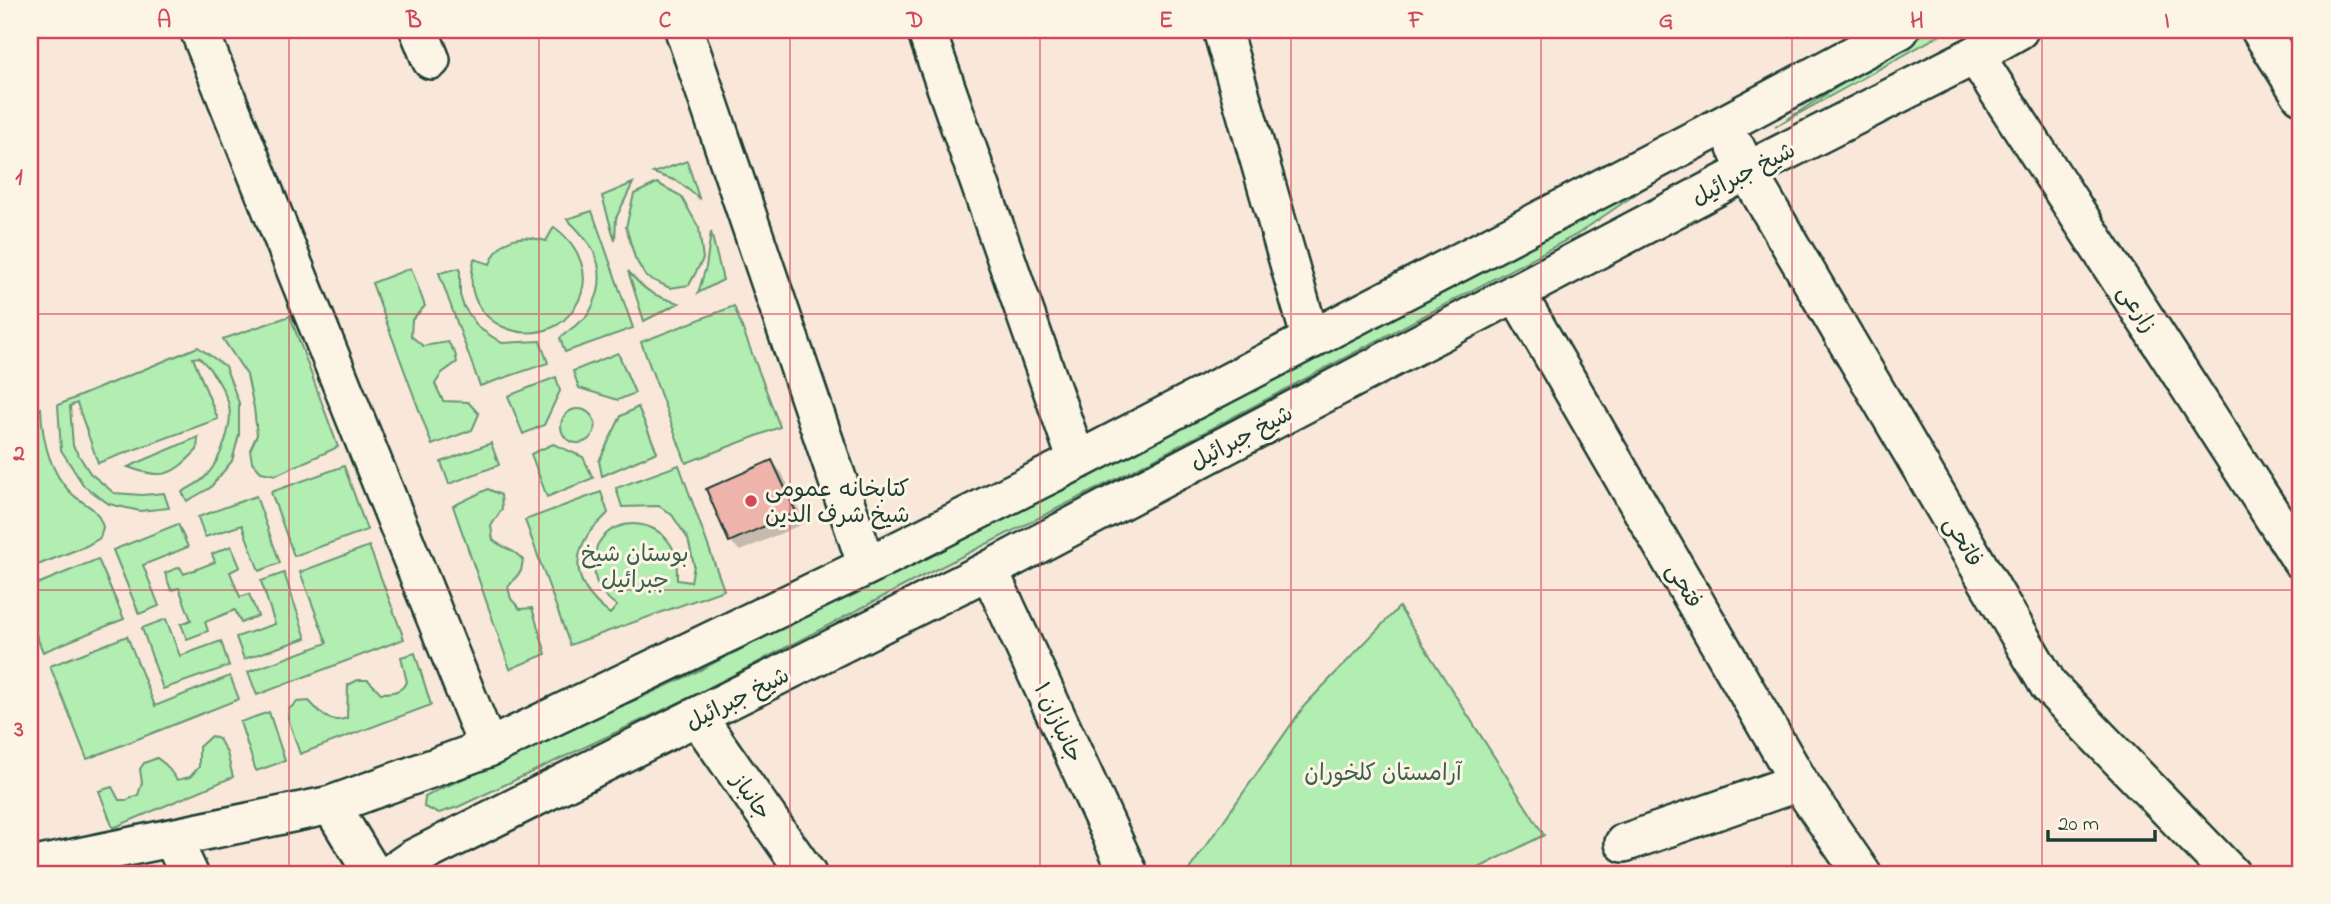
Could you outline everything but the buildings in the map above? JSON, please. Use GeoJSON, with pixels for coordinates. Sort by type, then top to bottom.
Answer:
{"type":"FeatureCollection","features":[{"type":"Feature","properties":{"kind":"street"},"geometry":{"type":"LineString","coordinates":[[200,30],[488,748]]}},
{"type":"Feature","properties":{"kind":"street"},"geometry":{"type":"LineString","coordinates":[[684,30],[867,566]]}},
{"type":"Feature","properties":{"kind":"street"},"geometry":{"type":"LineString","coordinates":[[926,30],[1077,461]]}},
{"type":"Feature","properties":{"kind":"street"},"geometry":{"type":"LineString","coordinates":[[1222,30],[1311,340]]}},
{"type":"Feature","properties":{"kind":"street"},"geometry":{"type":"LineString","coordinates":[[30,867],[331,805],[488,748],[867,566],[1077,461],[1900,30]]}},
{"type":"Feature","properties":{"kind":"street","name":"شیخ جبرائیل"},"geometry":{"type":"LineString","coordinates":[[408,869],[459,837],[989,570],[2019,30]]}},
{"type":"Feature","properties":{"kind":"street"},"geometry":{"type":"LineString","coordinates":[[2260,30],[2301,95]]}},
{"type":"Feature","properties":{"kind":"street","name":"زارعی"},"geometry":{"type":"LineString","coordinates":[[1975,55],[2301,561]]}},
{"type":"Feature","properties":{"kind":"street","name":"فاتحی"},"geometry":{"type":"LineString","coordinates":[[1725,124],[1747,171],[2049,686],[2231,874]]}},
{"type":"Feature","properties":{"kind":"street","name":"فتحی"},"geometry":{"type":"LineString","coordinates":[[1516,292],[1799,782],[1862,874]]}},
{"type":"Feature","properties":{"kind":"street","name":"جانبازان ۱"},"geometry":{"type":"LineString","coordinates":[[989,570],[1129,874]]}},
{"type":"Feature","properties":{"kind":"street","name":"جانباز"},"geometry":{"type":"LineString","coordinates":[[698,718],[807,874]]}},
{"type":"Feature","properties":{"kind":"street"},"geometry":{"type":"LineString","coordinates":[[1624,844],[1799,782]]}},
{"type":"Feature","properties":{"kind":"street"},"geometry":{"type":"LineString","coordinates":[[331,805],[373,874]]}},
{"type":"Feature","properties":{"kind":"street"},"geometry":{"type":"LineString","coordinates":[[172,838],[189,874]]}},
{"type":"Feature","properties":{"kind":"green space"},"geometry":{"type":"Polygon","coordinates":[[[1926,30],[1949,30],[1775,127],[1926,30]]]}},
{"type":"Feature","properties":{"kind":"green space"},"geometry":{"type":"Polygon","coordinates":[[[1690,157],[1576,235],[1120,477],[699,693],[458,807],[439,813],[424,807],[425,797],[436,791],[690,675],[906,566],[1690,157]]]}},
{"type":"Feature","properties":{"kind":"green space"},"geometry":{"type":"Polygon","coordinates":[[[687,161],[699,198],[677,181],[653,173],[687,161]]]}},
{"type":"Feature","properties":{"kind":"green space"},"geometry":{"type":"Polygon","coordinates":[[[633,183],[616,218],[615,241],[602,196],[633,183]]]}},
{"type":"Feature","properties":{"kind":"green space"},"geometry":{"type":"Polygon","coordinates":[[[657,183],[681,196],[699,228],[703,259],[689,285],[670,288],[646,277],[635,258],[626,227],[634,194],[657,183]]]}},
{"type":"Feature","properties":{"kind":"green space"},"geometry":{"type":"Polygon","coordinates":[[[592,211],[633,328],[565,352],[560,338],[588,314],[600,281],[593,251],[567,219],[592,211]]]}},
{"type":"Feature","properties":{"kind":"green space"},"geometry":{"type":"Polygon","coordinates":[[[554,227],[571,243],[584,274],[581,296],[575,307],[559,324],[539,332],[515,331],[493,321],[477,304],[473,292],[471,280],[474,259],[490,264],[505,243],[527,237],[546,241],[554,227]]]}},
{"type":"Feature","properties":{"kind":"green space"},"geometry":{"type":"Polygon","coordinates":[[[711,232],[723,280],[698,293],[706,267],[711,232]]]}},
{"type":"Feature","properties":{"kind":"green space"},"geometry":{"type":"Polygon","coordinates":[[[411,268],[425,306],[412,320],[411,336],[423,346],[448,342],[457,362],[442,373],[435,384],[443,401],[468,402],[479,414],[472,430],[432,445],[372,283],[411,268]]]}},
{"type":"Feature","properties":{"kind":"green space"},"geometry":{"type":"Polygon","coordinates":[[[460,268],[460,295],[464,307],[479,328],[502,343],[540,341],[548,363],[480,386],[439,273],[460,268]]]}},
{"type":"Feature","properties":{"kind":"green space"},"geometry":{"type":"Polygon","coordinates":[[[628,271],[650,292],[679,303],[644,321],[628,271]]]}},
{"type":"Feature","properties":{"kind":"green space"},"geometry":{"type":"Polygon","coordinates":[[[734,306],[780,427],[686,463],[641,342],[734,306]]]}},
{"type":"Feature","properties":{"kind":"green space"},"geometry":{"type":"Polygon","coordinates":[[[290,316],[338,447],[276,475],[261,472],[252,462],[250,450],[257,435],[247,375],[223,339],[290,316]]]}},
{"type":"Feature","properties":{"kind":"green space"},"geometry":{"type":"Polygon","coordinates":[[[198,347],[225,366],[239,403],[239,435],[232,461],[210,488],[187,501],[182,492],[200,481],[211,470],[221,452],[228,431],[230,411],[220,383],[199,357],[193,358],[218,419],[98,463],[77,403],[70,406],[73,446],[90,473],[114,493],[164,493],[169,508],[140,511],[109,504],[84,486],[61,450],[58,405],[198,347]]]}},
{"type":"Feature","properties":{"kind":"green space"},"geometry":{"type":"Polygon","coordinates":[[[618,353],[635,393],[618,400],[579,388],[573,371],[618,353]]]}},
{"type":"Feature","properties":{"kind":"green space"},"geometry":{"type":"Polygon","coordinates":[[[556,377],[560,391],[544,425],[523,434],[508,396],[556,377]]]}},
{"type":"Feature","properties":{"kind":"green space","name":"بوستان شیخ جبرائیل"},"geometry":{"type":"Polygon","coordinates":[[[638,407],[657,452],[602,476],[599,461],[621,416],[638,407]]]}},
{"type":"Feature","properties":{"kind":"green space"},"geometry":{"type":"Polygon","coordinates":[[[41,408],[45,442],[56,473],[75,497],[97,514],[103,527],[100,538],[86,546],[30,568],[30,413],[41,408]]]}},
{"type":"Feature","properties":{"kind":"green space"},"geometry":{"type":"Polygon","coordinates":[[[578,409],[590,414],[595,426],[590,438],[578,443],[566,438],[561,426],[566,414],[578,409]]]}},
{"type":"Feature","properties":{"kind":"green space"},"geometry":{"type":"Polygon","coordinates":[[[198,437],[197,450],[166,473],[150,473],[128,467],[198,437]]]}},
{"type":"Feature","properties":{"kind":"green space"},"geometry":{"type":"Polygon","coordinates":[[[491,443],[499,465],[449,484],[441,462],[491,443]]]}},
{"type":"Feature","properties":{"kind":"green space","name":"بوستان شیخ جبرائیل"},"geometry":{"type":"Polygon","coordinates":[[[553,444],[583,457],[593,478],[547,497],[531,454],[553,444]]]}},
{"type":"Feature","properties":{"kind":"green space","name":"بوستان شیخ جبرائیل"},"geometry":{"type":"Polygon","coordinates":[[[679,465],[724,590],[570,645],[525,520],[601,492],[608,513],[591,530],[582,545],[579,568],[585,588],[610,614],[617,606],[598,586],[595,554],[598,544],[606,534],[617,527],[641,525],[653,528],[663,535],[676,558],[677,580],[691,582],[694,565],[688,539],[672,515],[659,506],[622,507],[616,488],[679,465]]]}},
{"type":"Feature","properties":{"kind":"green space"},"geometry":{"type":"Polygon","coordinates":[[[344,466],[367,530],[294,556],[271,492],[344,466]]]}},
{"type":"Feature","properties":{"kind":"green space","name":"بوستان شیخ جبرائیل"},"geometry":{"type":"Polygon","coordinates":[[[488,489],[501,495],[502,509],[491,526],[493,540],[523,560],[521,571],[508,587],[511,599],[520,609],[532,608],[546,654],[510,669],[453,506],[488,489]]]}},
{"type":"Feature","properties":{"kind":"green space"},"geometry":{"type":"Polygon","coordinates":[[[256,496],[280,563],[259,571],[242,525],[205,537],[198,517],[256,496]]]}},
{"type":"Feature","properties":{"kind":"green space"},"geometry":{"type":"Polygon","coordinates":[[[178,524],[188,547],[143,565],[159,606],[139,614],[113,550],[178,524]]]}},
{"type":"Feature","properties":{"kind":"green space"},"geometry":{"type":"Polygon","coordinates":[[[231,546],[240,567],[230,572],[240,597],[249,594],[258,616],[241,623],[235,610],[205,622],[208,631],[187,639],[181,624],[191,620],[179,588],[171,590],[165,573],[180,567],[184,574],[215,562],[212,554],[231,546]]]}},
{"type":"Feature","properties":{"kind":"green space"},"geometry":{"type":"Polygon","coordinates":[[[369,546],[404,639],[257,695],[248,672],[327,643],[300,572],[369,546]]]}},
{"type":"Feature","properties":{"kind":"green space"},"geometry":{"type":"Polygon","coordinates":[[[98,559],[124,619],[43,652],[30,620],[30,587],[98,559]]]}},
{"type":"Feature","properties":{"kind":"green space"},"geometry":{"type":"Polygon","coordinates":[[[284,573],[306,638],[244,659],[236,637],[275,624],[261,581],[284,573]]]}},
{"type":"Feature","properties":{"kind":"green space","name":"آرامستان کلخوران"},"geometry":{"type":"Polygon","coordinates":[[[1399,607],[1544,835],[1467,874],[1186,874],[1305,705],[1399,607]]]}},
{"type":"Feature","properties":{"kind":"green space"},"geometry":{"type":"Polygon","coordinates":[[[166,619],[180,656],[221,641],[229,666],[163,689],[142,628],[166,619]]]}},
{"type":"Feature","properties":{"kind":"green space"},"geometry":{"type":"Polygon","coordinates":[[[127,636],[155,706],[230,676],[239,699],[87,759],[50,666],[127,636]]]}},
{"type":"Feature","properties":{"kind":"green space"},"geometry":{"type":"Polygon","coordinates":[[[415,653],[431,705],[300,754],[288,718],[289,709],[297,702],[309,701],[330,719],[347,718],[348,685],[358,680],[368,680],[381,693],[399,690],[407,682],[401,657],[415,653]]]}},
{"type":"Feature","properties":{"kind":"green space"},"geometry":{"type":"Polygon","coordinates":[[[269,712],[285,761],[256,771],[240,722],[269,712]]]}},
{"type":"Feature","properties":{"kind":"green space"},"geometry":{"type":"Polygon","coordinates":[[[211,736],[219,739],[227,753],[233,777],[113,828],[99,791],[112,787],[119,800],[138,795],[142,783],[140,769],[144,763],[157,758],[177,780],[190,777],[199,767],[199,747],[211,736]]]}},
{"type":"Feature","properties":{"kind":"green space"},"geometry":{"type":"Polygon","coordinates":[[[290,870],[286,874],[224,874],[223,871],[290,870]]]}},
{"type":"Feature","properties":{"kind":"place","name":"کتابخانه عمومی شیخ شرف الدین"},"geometry":{"type":"Point","coordinates":[751,501]}}]}
